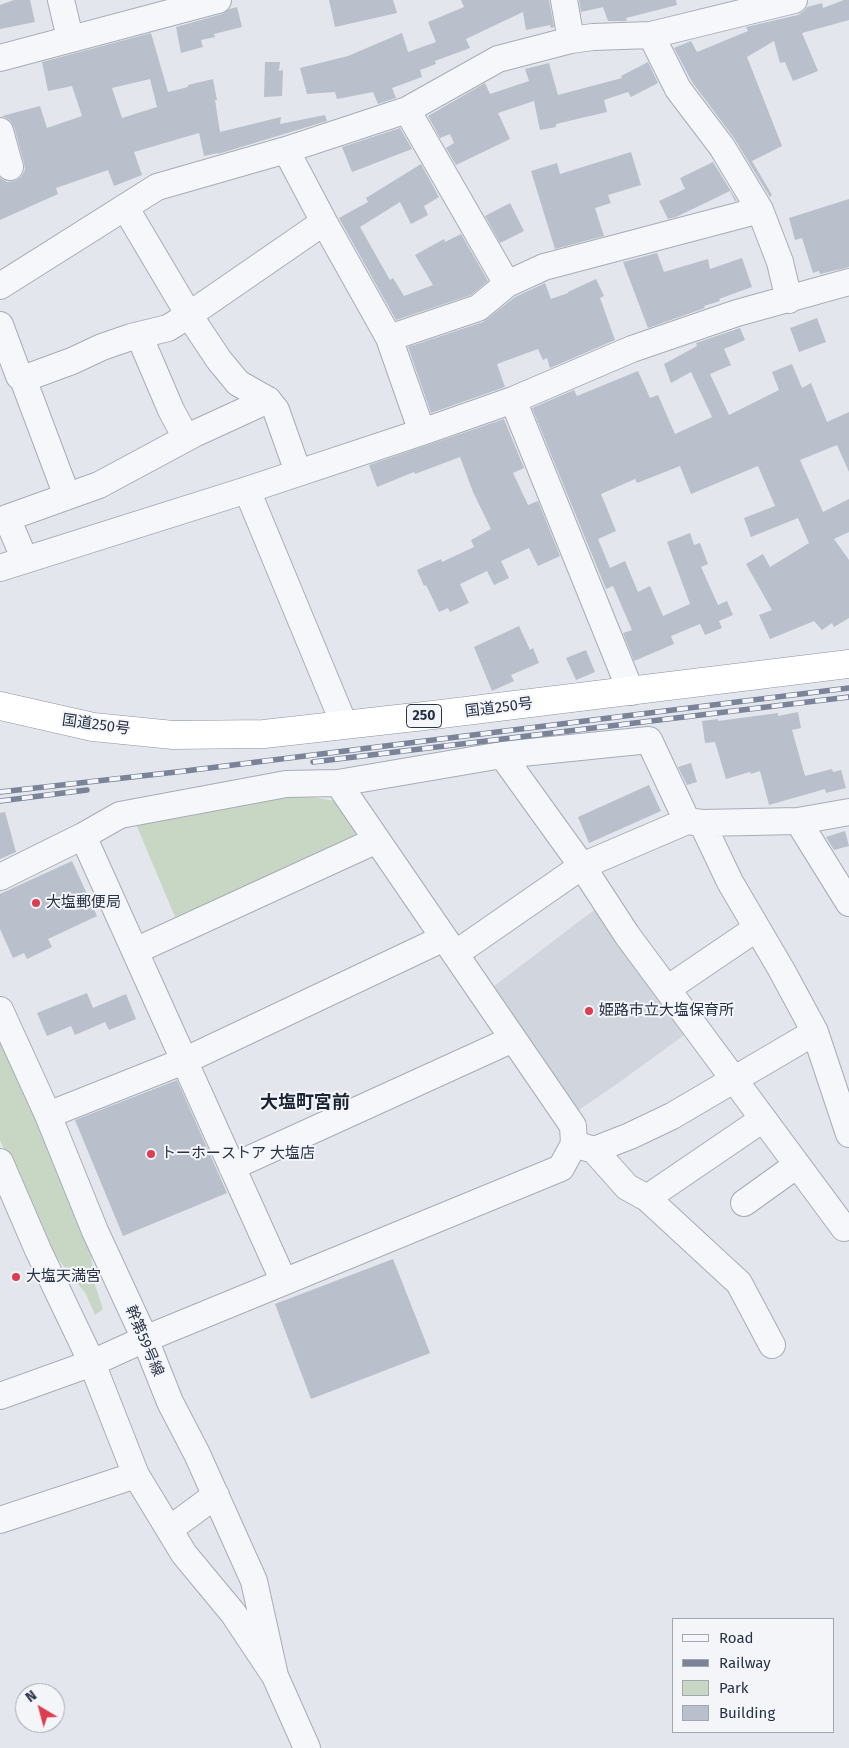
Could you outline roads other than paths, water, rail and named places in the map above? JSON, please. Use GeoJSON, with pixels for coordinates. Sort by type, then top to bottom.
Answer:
{"type":"FeatureCollection","features":[{"type":"Feature","properties":{"kind":"highway","name":"国道250号"},"geometry":{"type":"LineString","coordinates":[[0,706],[93,727],[173,734],[264,734],[631,692],[849,664]]}},
{"type":"Feature","properties":{"kind":"street"},"geometry":{"type":"LineString","coordinates":[[61,0],[70,38]]}},
{"type":"Feature","properties":{"kind":"street"},"geometry":{"type":"LineString","coordinates":[[0,58],[70,38],[164,7],[218,0]]}},
{"type":"Feature","properties":{"kind":"street"},"geometry":{"type":"LineString","coordinates":[[564,0],[571,40]]}},
{"type":"Feature","properties":{"kind":"street"},"geometry":{"type":"LineString","coordinates":[[0,286],[157,187],[286,150],[408,110],[498,58],[571,40],[593,37],[651,35],[794,0]]}},
{"type":"Feature","properties":{"kind":"street"},"geometry":{"type":"LineString","coordinates":[[651,35],[678,89],[722,147],[760,210],[780,262],[789,300]]}},
{"type":"Feature","properties":{"kind":"street"},"geometry":{"type":"LineString","coordinates":[[408,110],[507,284]]}},
{"type":"Feature","properties":{"kind":"street"},"geometry":{"type":"LineString","coordinates":[[0,132],[10,167]]}},
{"type":"Feature","properties":{"kind":"street"},"geometry":{"type":"LineString","coordinates":[[286,150],[389,338],[422,432]]}},
{"type":"Feature","properties":{"kind":"street"},"geometry":{"type":"LineString","coordinates":[[124,207],[189,315],[219,360],[238,383],[268,400],[276,410],[298,472]]}},
{"type":"Feature","properties":{"kind":"street"},"geometry":{"type":"LineString","coordinates":[[389,338],[478,308],[507,284],[544,268],[760,210]]}},
{"type":"Feature","properties":{"kind":"street"},"geometry":{"type":"LineString","coordinates":[[23,379],[72,361],[102,347],[168,328],[324,222]]}},
{"type":"Feature","properties":{"kind":"street"},"geometry":{"type":"LineString","coordinates":[[0,568],[247,490],[422,432],[513,400],[632,349],[737,313],[849,282]]}},
{"type":"Feature","properties":{"kind":"street"},"geometry":{"type":"LineString","coordinates":[[0,325],[19,376],[23,379],[67,496]]}},
{"type":"Feature","properties":{"kind":"street"},"geometry":{"type":"LineString","coordinates":[[139,335],[171,410],[186,438]]}},
{"type":"Feature","properties":{"kind":"street"},"geometry":{"type":"LineString","coordinates":[[25,560],[4,513],[67,496],[99,485],[186,438],[268,400]]}},
{"type":"Feature","properties":{"kind":"street"},"geometry":{"type":"LineString","coordinates":[[513,400],[631,692]]}},
{"type":"Feature","properties":{"kind":"street"},"geometry":{"type":"LineString","coordinates":[[247,490],[344,724]]}},
{"type":"Feature","properties":{"kind":"street"},"geometry":{"type":"LineString","coordinates":[[0,876],[83,836],[120,815],[286,784],[338,783],[502,755],[649,740],[694,822],[781,969],[815,1032],[849,1134]]}},
{"type":"Feature","properties":{"kind":"street"},"geometry":{"type":"LineString","coordinates":[[502,755],[582,866],[627,935],[844,1228]]}},
{"type":"Feature","properties":{"kind":"street"},"geometry":{"type":"LineString","coordinates":[[338,783],[573,1126],[584,1147],[627,1187],[647,1198],[739,1283],[772,1345]]}},
{"type":"Feature","properties":{"kind":"street"},"geometry":{"type":"LineString","coordinates":[[48,1115],[184,1061],[449,946],[582,866],[694,822],[798,821],[849,812]]}},
{"type":"Feature","properties":{"kind":"street"},"geometry":{"type":"LineString","coordinates":[[798,821],[849,903]]}},
{"type":"Feature","properties":{"kind":"street"},"geometry":{"type":"LineString","coordinates":[[83,836],[284,1282]]}},
{"type":"Feature","properties":{"kind":"street"},"geometry":{"type":"LineString","coordinates":[[135,951],[377,840]]}},
{"type":"Feature","properties":{"kind":"street"},"geometry":{"type":"LineString","coordinates":[[667,989],[757,928]]}},
{"type":"Feature","properties":{"kind":"street","name":"幹第59号線"},"geometry":{"type":"LineString","coordinates":[[0,1010],[48,1115],[95,1231],[146,1339],[170,1402],[216,1495],[254,1581],[275,1676]]}},
{"type":"Feature","properties":{"kind":"street"},"geometry":{"type":"LineString","coordinates":[[0,1396],[92,1363],[116,1351],[561,1168],[584,1147],[630,1136],[672,1116],[733,1078],[815,1032]]}},
{"type":"Feature","properties":{"kind":"street"},"geometry":{"type":"LineString","coordinates":[[232,1167],[513,1039]]}},
{"type":"Feature","properties":{"kind":"street"},"geometry":{"type":"LineString","coordinates":[[647,1198],[763,1119]]}},
{"type":"Feature","properties":{"kind":"street","name":"幹第59号線"},"geometry":{"type":"LineString","coordinates":[[0,1162],[38,1250],[92,1363],[136,1475],[184,1554],[233,1613],[275,1676],[307,1748]]}},
{"type":"Feature","properties":{"kind":"street"},"geometry":{"type":"LineString","coordinates":[[744,1202],[797,1165]]}},
{"type":"Feature","properties":{"kind":"street"},"geometry":{"type":"LineString","coordinates":[[0,1520],[136,1475]]}},
{"type":"Feature","properties":{"kind":"street"},"geometry":{"type":"LineString","coordinates":[[170,1529],[216,1495]]}},
{"type":"Feature","properties":{"kind":"railway"},"geometry":{"type":"LineString","coordinates":[[0,792],[185,771],[849,688]]}},
{"type":"Feature","properties":{"kind":"railway"},"geometry":{"type":"LineString","coordinates":[[313,762],[849,697]]}},
{"type":"Feature","properties":{"kind":"railway"},"geometry":{"type":"LineString","coordinates":[[0,801],[87,790]]}},
{"type":"Feature","properties":{"kind":"place","name":"大塩郵便局"},"geometry":{"type":"Point","coordinates":[36,903]}},
{"type":"Feature","properties":{"kind":"place","name":"姫路市立大塩保育所"},"geometry":{"type":"Point","coordinates":[589,1011]}},
{"type":"Feature","properties":{"kind":"place","name":"トーホーストア 大塩店"},"geometry":{"type":"Point","coordinates":[151,1154]}},
{"type":"Feature","properties":{"kind":"place","name":"大塩天満宮"},"geometry":{"type":"Point","coordinates":[16,1277]}},
{"type":"Feature","properties":{"kind":"district","name":"大塩町宮前"},"geometry":{"type":"Point","coordinates":[305,1103]}}]}
